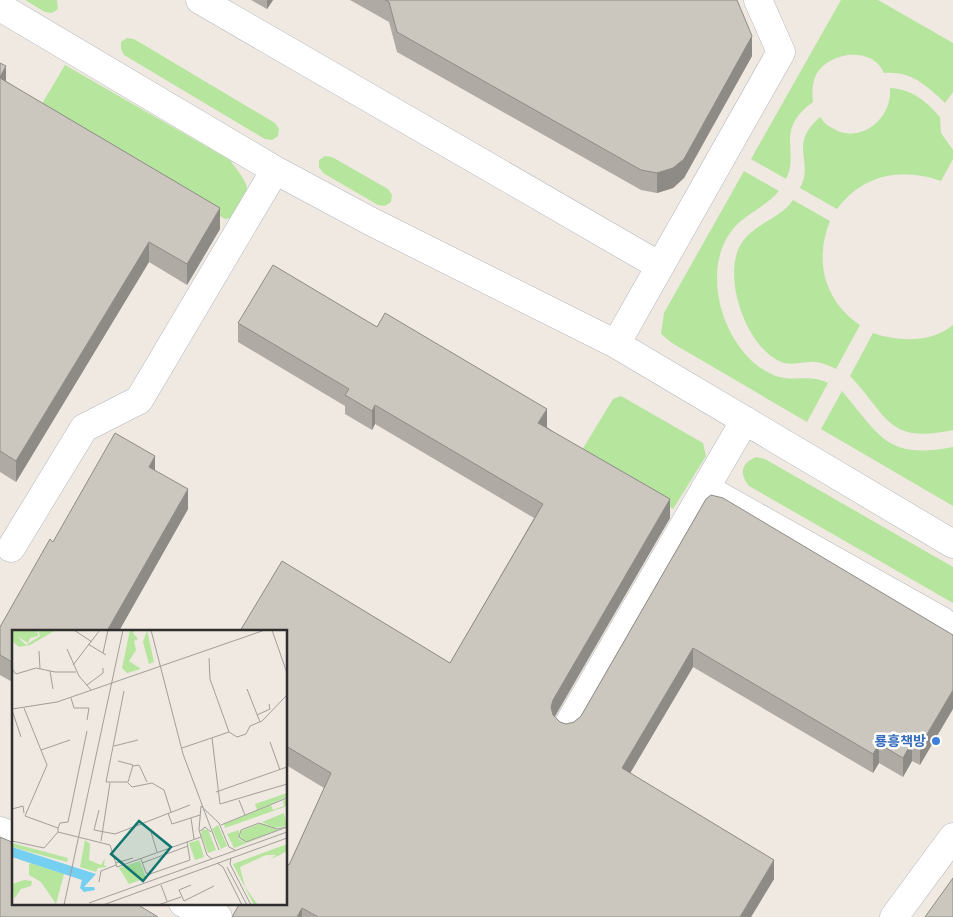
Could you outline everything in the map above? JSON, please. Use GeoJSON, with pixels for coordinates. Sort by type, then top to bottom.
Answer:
{"type":"FeatureCollection","features":[{"type":"Feature","properties":{"kind":"street"},"geometry":{"type":"LineString","coordinates":[[200,0],[660,266]]}},
{"type":"Feature","properties":{"kind":"street"},"geometry":{"type":"LineString","coordinates":[[616,344],[781,52],[758,0]]}},
{"type":"Feature","properties":{"kind":"street"},"geometry":{"type":"LineString","coordinates":[[0,8],[275,170],[370,221],[616,344],[953,544]]}},
{"type":"Feature","properties":{"kind":"street"},"geometry":{"type":"LineString","coordinates":[[11,548],[84,428],[139,400],[275,170]]}},
{"type":"Feature","properties":{"kind":"street"},"geometry":{"type":"LineString","coordinates":[[566,727],[745,420]]}},
{"type":"Feature","properties":{"kind":"street"},"geometry":{"type":"LineString","coordinates":[[705,488],[942,621],[953,630]]}},
{"type":"Feature","properties":{"kind":"street"},"geometry":{"type":"LineString","coordinates":[[0,831],[12,835]]}},
{"type":"Feature","properties":{"kind":"street"},"geometry":{"type":"LineString","coordinates":[[894,917],[953,837]]}},
{"type":"Feature","properties":{"kind":"street"},"geometry":{"type":"LineString","coordinates":[[186,904],[218,917]]}},
{"type":"Feature","properties":{"kind":"green space"},"geometry":{"type":"Polygon","coordinates":[[[25,0],[57,0],[58,9],[52,13],[45,12],[25,0]]]}},
{"type":"Feature","properties":{"kind":"green space"},"geometry":{"type":"Polygon","coordinates":[[[841,0],[878,0],[953,43],[953,92],[945,103],[917,80],[902,74],[884,73],[878,64],[870,58],[860,55],[840,57],[830,61],[816,75],[813,88],[813,102],[801,112],[794,122],[790,141],[790,169],[786,179],[751,159],[841,0]]]}},
{"type":"Feature","properties":{"kind":"green space"},"geometry":{"type":"Polygon","coordinates":[[[127,38],[134,39],[275,123],[279,129],[278,136],[272,140],[265,139],[124,55],[121,49],[121,42],[127,38]]]}},
{"type":"Feature","properties":{"kind":"green space"},"geometry":{"type":"Polygon","coordinates":[[[65,65],[230,160],[246,183],[247,189],[244,201],[232,218],[225,219],[40,107],[65,65]]]}},
{"type":"Feature","properties":{"kind":"green space"},"geometry":{"type":"Polygon","coordinates":[[[890,88],[912,93],[940,117],[941,133],[953,150],[953,159],[941,181],[926,177],[898,174],[884,177],[871,181],[859,188],[847,197],[837,209],[800,188],[805,169],[803,145],[810,127],[820,117],[828,126],[843,133],[853,134],[863,131],[873,126],[880,119],[890,99],[890,88]]]}},
{"type":"Feature","properties":{"kind":"green space"},"geometry":{"type":"Polygon","coordinates":[[[325,156],[332,157],[388,189],[392,195],[391,202],[385,206],[378,205],[323,173],[319,167],[319,160],[325,156]]]}},
{"type":"Feature","properties":{"kind":"green space"},"geometry":{"type":"Polygon","coordinates":[[[744,171],[779,191],[735,227],[721,251],[717,271],[718,293],[723,314],[732,334],[744,352],[759,366],[782,378],[808,378],[828,383],[807,422],[672,343],[661,334],[664,313],[744,171]]]}},
{"type":"Feature","properties":{"kind":"green space"},"geometry":{"type":"Polygon","coordinates":[[[793,200],[830,221],[823,250],[823,265],[826,279],[830,292],[838,304],[860,325],[836,369],[817,362],[784,363],[771,356],[759,344],[749,329],[736,293],[734,274],[736,258],[741,244],[752,231],[788,207],[793,200]]]}},
{"type":"Feature","properties":{"kind":"green space"},"geometry":{"type":"Polygon","coordinates":[[[953,325],[953,430],[915,433],[902,430],[891,424],[850,376],[873,333],[893,338],[925,338],[944,331],[953,325]]]}},
{"type":"Feature","properties":{"kind":"green space"},"geometry":{"type":"Polygon","coordinates":[[[842,391],[866,421],[887,441],[899,447],[913,450],[953,447],[953,506],[821,429],[842,391]]]}},
{"type":"Feature","properties":{"kind":"green space"},"geometry":{"type":"Polygon","coordinates":[[[621,396],[703,443],[706,456],[673,509],[579,455],[613,399],[621,396]]]}},
{"type":"Feature","properties":{"kind":"green space"},"geometry":{"type":"Polygon","coordinates":[[[756,457],[765,459],[953,567],[953,603],[749,486],[744,477],[743,469],[747,462],[756,457]]]}},
{"type":"Feature","properties":{"kind":"building"},"geometry":{"type":"Polygon","coordinates":[[[385,0],[737,0],[752,36],[684,159],[673,168],[657,173],[641,170],[397,32],[389,2],[385,0]]]}},
{"type":"Feature","properties":{"kind":"building"},"geometry":{"type":"Polygon","coordinates":[[[0,63],[6,66],[0,77],[0,63]]]}},
{"type":"Feature","properties":{"kind":"building"},"geometry":{"type":"Polygon","coordinates":[[[0,78],[220,208],[187,264],[149,242],[16,461],[0,451],[0,78]]]}},
{"type":"Feature","properties":{"kind":"building"},"geometry":{"type":"Polygon","coordinates":[[[273,265],[377,327],[385,313],[547,409],[538,423],[670,499],[553,700],[551,707],[553,715],[560,722],[566,724],[574,722],[581,716],[706,499],[711,495],[723,498],[953,635],[953,690],[920,746],[912,742],[903,758],[879,744],[873,754],[693,648],[622,768],[774,860],[740,917],[318,917],[302,908],[297,917],[232,917],[239,904],[288,904],[288,864],[331,773],[288,747],[288,630],[241,630],[282,561],[450,663],[543,504],[375,405],[372,411],[345,395],[349,389],[238,323],[273,265]]]}},
{"type":"Feature","properties":{"kind":"building"},"geometry":{"type":"Polygon","coordinates":[[[115,433],[155,456],[149,467],[188,489],[108,630],[12,630],[12,662],[0,655],[0,627],[50,539],[53,542],[115,433]]]}},
{"type":"Feature","properties":{"kind":"building"},"geometry":{"type":"Polygon","coordinates":[[[0,837],[12,842],[12,904],[137,904],[158,917],[0,917],[0,837]]]}},
{"type":"Feature","properties":{"kind":"building"},"geometry":{"type":"Polygon","coordinates":[[[953,878],[953,917],[925,917],[953,878]]]}},
{"type":"Feature","properties":{"kind":"place","name":"룡흥책방"},"geometry":{"type":"Point","coordinates":[936,741]}}]}
